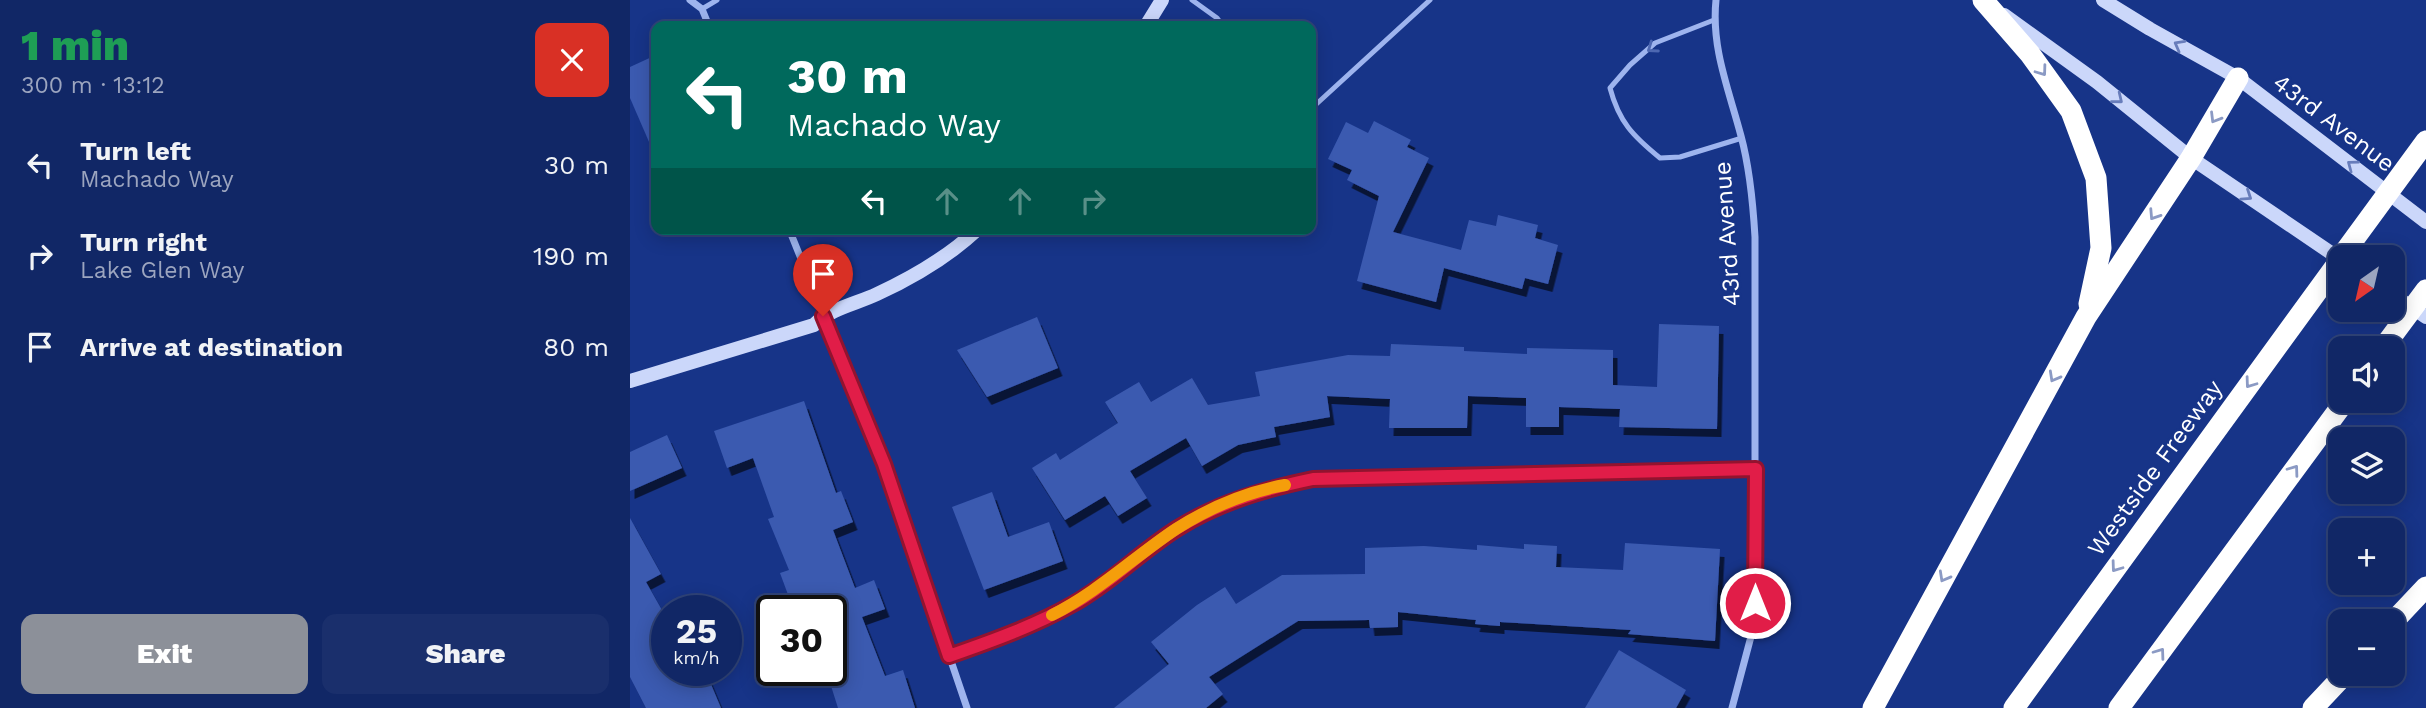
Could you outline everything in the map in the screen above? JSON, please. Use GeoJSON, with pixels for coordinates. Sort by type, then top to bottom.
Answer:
{"type":"FeatureCollection","features":[{"type":"Feature","properties":{"kind":"highway"},"geometry":{"type":"LineString","coordinates":[[1983,0],[2030,54],[2071,111],[2096,178],[2101,248],[2086,317]]}},
{"type":"Feature","properties":{"kind":"highway"},"geometry":{"type":"LineString","coordinates":[[1872,708],[2086,317],[2191,158],[2238,78]]}},
{"type":"Feature","properties":{"kind":"highway","name":"Westside Freeway"},"geometry":{"type":"LineString","coordinates":[[2350,245],[2426,141]]}},
{"type":"Feature","properties":{"kind":"highway","name":"Westside Freeway"},"geometry":{"type":"LineString","coordinates":[[2014,708],[2328,275]]}},
{"type":"Feature","properties":{"kind":"highway"},"geometry":{"type":"LineString","coordinates":[[2393,336],[2426,290]]}},
{"type":"Feature","properties":{"kind":"highway"},"geometry":{"type":"LineString","coordinates":[[2119,708],[2336,413]]}},
{"type":"Feature","properties":{"kind":"highway"},"geometry":{"type":"LineString","coordinates":[[2405,609],[2426,587]]}},
{"type":"Feature","properties":{"kind":"highway"},"geometry":{"type":"LineString","coordinates":[[2313,708],[2334,686]]}},
{"type":"Feature","properties":{"kind":"main road"},"geometry":{"type":"LineString","coordinates":[[1149,21],[1162,0]]}},
{"type":"Feature","properties":{"kind":"main road"},"geometry":{"type":"LineString","coordinates":[[1983,0],[2098,82],[2191,158],[2328,250]]}},
{"type":"Feature","properties":{"kind":"main road","name":"43rd Avenue"},"geometry":{"type":"LineString","coordinates":[[2103,0],[2238,78],[2426,222]]}},
{"type":"Feature","properties":{"kind":"main road"},"geometry":{"type":"LineString","coordinates":[[630,381],[814,325],[823,316],[876,295],[916,275],[959,247],[972,235]]}},
{"type":"Feature","properties":{"kind":"main road"},"geometry":{"type":"LineString","coordinates":[[2405,303],[2426,317]]}},
{"type":"Feature","properties":{"kind":"street"},"geometry":{"type":"LineString","coordinates":[[691,0],[702,9],[707,21]]}},
{"type":"Feature","properties":{"kind":"street","name":"43rd Avenue"},"geometry":{"type":"LineString","coordinates":[[1716,0],[1714,20],[1717,56],[1742,138],[1751,187],[1755,237],[1756,469],[1753,629],[1732,708]]}},
{"type":"Feature","properties":{"kind":"street"},"geometry":{"type":"LineString","coordinates":[[791,235],[884,464],[967,708]]}},
{"type":"Feature","properties":{"kind":"street"},"geometry":{"type":"LineString","coordinates":[[949,656],[1023,629],[1074,604],[1177,529],[1222,505],[1264,489],[1313,479],[1348,477],[1756,469]]}},
{"type":"Feature","properties":{"kind":"lane"},"geometry":{"type":"LineString","coordinates":[[702,9],[717,0]]}},
{"type":"Feature","properties":{"kind":"lane"},"geometry":{"type":"LineString","coordinates":[[1192,0],[1219,21]]}},
{"type":"Feature","properties":{"kind":"lane"},"geometry":{"type":"LineString","coordinates":[[1316,104],[1430,0]]}},
{"type":"Feature","properties":{"kind":"lane"},"geometry":{"type":"LineString","coordinates":[[1714,20],[1655,43],[1630,65],[1610,88],[1616,110],[1634,138],[1660,158],[1680,157],[1742,138]]}},
{"type":"Feature","properties":{"kind":"building"},"geometry":{"type":"Polygon","coordinates":[[[651,57],[651,146],[630,98],[630,67],[651,57]]]}},
{"type":"Feature","properties":{"kind":"building"},"geometry":{"type":"Polygon","coordinates":[[[1374,121],[1411,140],[1407,147],[1429,158],[1393,232],[1461,250],[1469,220],[1496,226],[1498,215],[1538,225],[1535,238],[1558,245],[1548,284],[1525,278],[1522,289],[1444,268],[1436,302],[1357,281],[1379,196],[1347,180],[1352,170],[1328,159],[1346,122],[1368,133],[1374,121]]]}},
{"type":"Feature","properties":{"kind":"building"},"geometry":{"type":"Polygon","coordinates":[[[1037,317],[1058,368],[987,397],[957,350],[1037,317]]]}},
{"type":"Feature","properties":{"kind":"building"},"geometry":{"type":"Polygon","coordinates":[[[1659,324],[1719,326],[1717,429],[1619,427],[1620,409],[1559,407],[1559,427],[1526,427],[1526,398],[1468,396],[1467,428],[1389,428],[1390,399],[1327,396],[1330,417],[1274,427],[1276,437],[1238,445],[1202,466],[1186,438],[1130,471],[1147,498],[1118,516],[1105,496],[1065,520],[1032,468],[1056,453],[1060,460],[1118,423],[1105,402],[1139,382],[1151,402],[1192,378],[1208,405],[1260,396],[1255,372],[1348,355],[1390,356],[1391,344],[1464,347],[1464,351],[1527,354],[1527,348],[1613,350],[1613,385],[1657,387],[1659,324]]]}},
{"type":"Feature","properties":{"kind":"building"},"geometry":{"type":"Polygon","coordinates":[[[804,401],[836,493],[841,491],[853,522],[833,530],[855,588],[874,580],[885,609],[862,617],[885,676],[903,670],[915,708],[838,708],[831,686],[847,686],[847,595],[788,595],[780,573],[789,570],[768,519],[774,517],[753,458],[727,468],[714,431],[804,401]]]}},
{"type":"Feature","properties":{"kind":"building"},"geometry":{"type":"Polygon","coordinates":[[[667,435],[682,468],[630,491],[630,452],[667,435]]]}},
{"type":"Feature","properties":{"kind":"building"},"geometry":{"type":"Polygon","coordinates":[[[992,492],[1008,537],[1049,522],[1063,561],[984,590],[952,507],[992,492]]]}},
{"type":"Feature","properties":{"kind":"building"},"geometry":{"type":"Polygon","coordinates":[[[630,518],[661,574],[646,582],[653,595],[651,595],[651,686],[712,686],[721,708],[646,708],[630,677],[630,518]]]}},
{"type":"Feature","properties":{"kind":"building"},"geometry":{"type":"Polygon","coordinates":[[[1625,543],[1720,549],[1715,641],[1628,634],[1631,630],[1500,622],[1500,626],[1475,624],[1476,620],[1398,612],[1398,627],[1370,628],[1369,620],[1298,621],[1209,677],[1223,694],[1206,708],[1114,708],[1169,664],[1151,642],[1197,605],[1225,587],[1236,604],[1282,575],[1365,574],[1365,548],[1424,546],[1477,550],[1477,545],[1524,549],[1524,544],[1557,546],[1556,567],[1623,570],[1625,543]]]}},
{"type":"Feature","properties":{"kind":"building"},"geometry":{"type":"Polygon","coordinates":[[[1619,650],[1686,690],[1676,708],[1585,708],[1619,650]]]}},
{"type":"Feature","properties":{"kind":"slow traffic"},"geometry":{"type":"LineString","coordinates":[[1052,615],[1074,604],[1122,571],[1177,529],[1222,505],[1264,489],[1285,485]]}},
{"type":"Feature","properties":{"kind":"route"},"geometry":{"type":"LineString","coordinates":[[823,316],[884,464],[949,656],[1023,629],[1074,604],[1177,529],[1222,505],[1264,489],[1313,479],[1756,469],[1755,603]]}}]}
